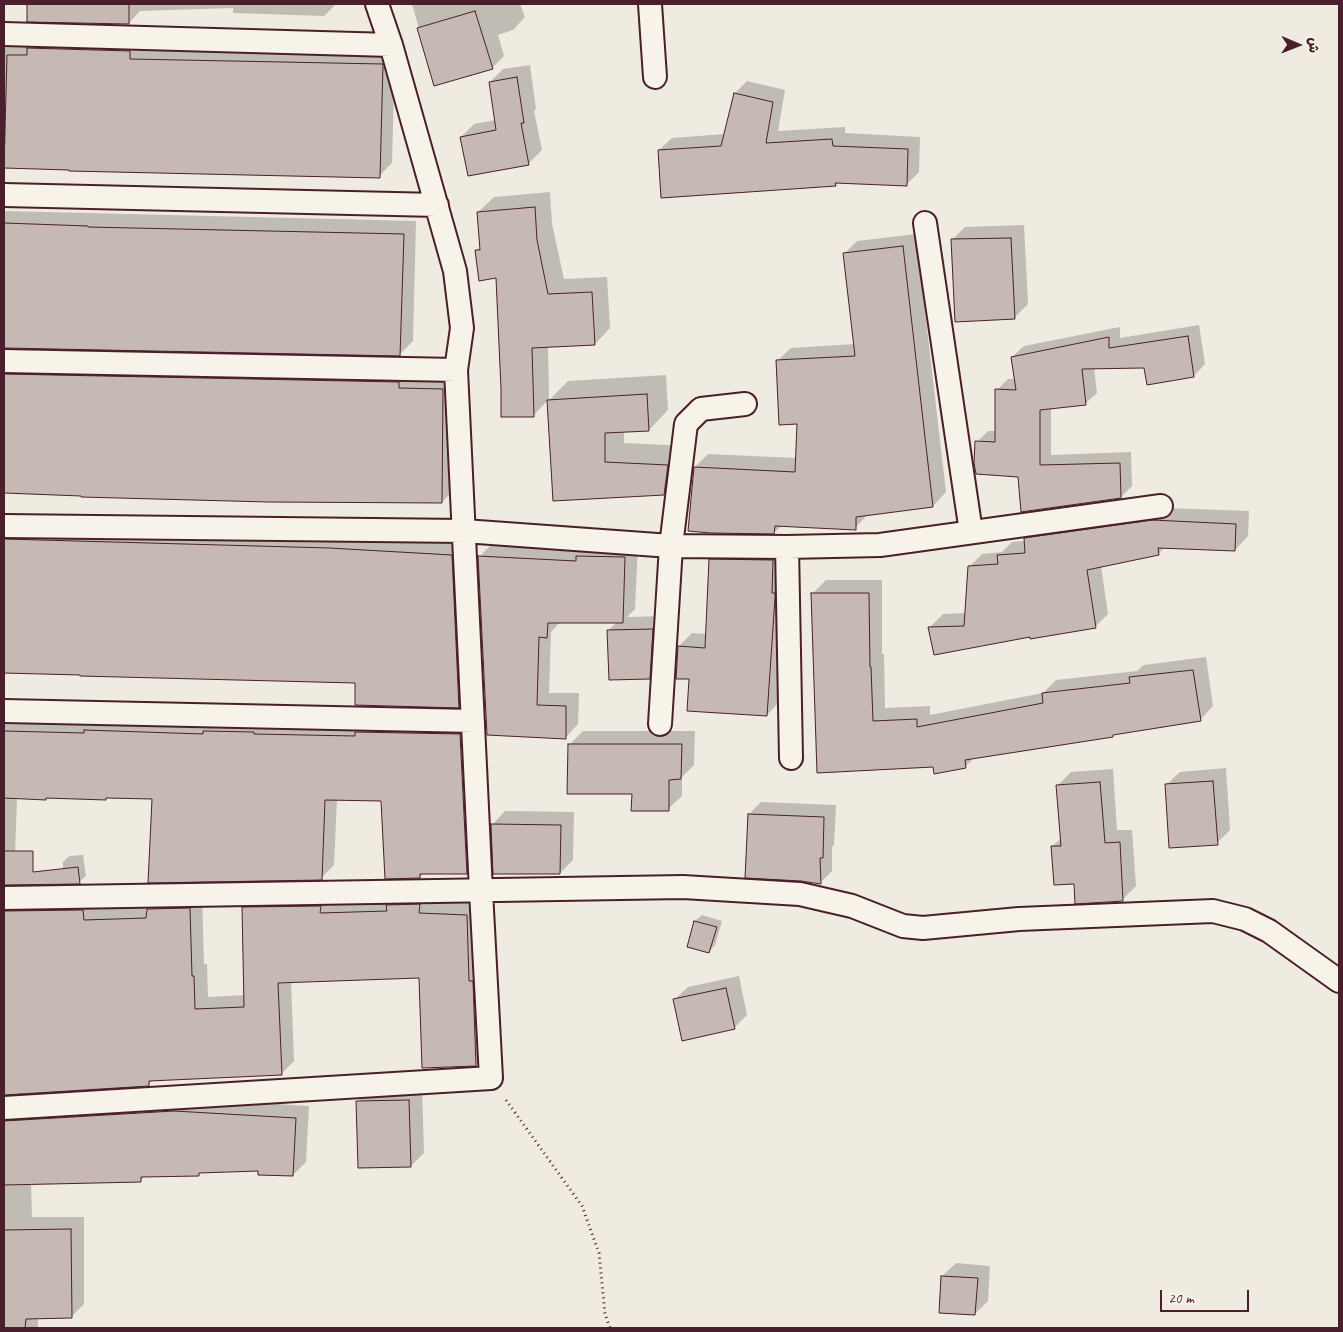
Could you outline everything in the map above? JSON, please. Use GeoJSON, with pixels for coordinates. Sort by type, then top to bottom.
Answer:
{"type":"FeatureCollection","features":[{"type":"Feature","properties":{"kind":"street"},"geometry":{"type":"LineString","coordinates":[[4,1108],[491,1078],[456,370],[462,328],[455,271],[391,45],[377,4]]}},
{"type":"Feature","properties":{"kind":"street"},"geometry":{"type":"LineString","coordinates":[[650,4],[655,77]]}},
{"type":"Feature","properties":{"kind":"street"},"geometry":{"type":"LineString","coordinates":[[4,34],[391,45]]}},
{"type":"Feature","properties":{"kind":"street"},"geometry":{"type":"LineString","coordinates":[[4,195],[437,205]]}},
{"type":"Feature","properties":{"kind":"street"},"geometry":{"type":"LineString","coordinates":[[925,223],[971,532]]}},
{"type":"Feature","properties":{"kind":"street"},"geometry":{"type":"LineString","coordinates":[[4,361],[456,370]]}},
{"type":"Feature","properties":{"kind":"street"},"geometry":{"type":"LineString","coordinates":[[660,724],[671,546],[686,424],[701,409],[745,404]]}},
{"type":"Feature","properties":{"kind":"street"},"geometry":{"type":"LineString","coordinates":[[4,526],[464,531],[671,546],[787,547],[880,545],[1161,506]]}},
{"type":"Feature","properties":{"kind":"street"},"geometry":{"type":"LineString","coordinates":[[787,547],[791,758]]}},
{"type":"Feature","properties":{"kind":"street"},"geometry":{"type":"LineString","coordinates":[[4,710],[473,722]]}},
{"type":"Feature","properties":{"kind":"street"},"geometry":{"type":"LineString","coordinates":[[4,898],[683,887],[800,894],[852,906],[903,926],[923,928],[1018,918],[1212,911],[1245,919],[1269,931],[1339,981]]}},
{"type":"Feature","properties":{"kind":"path"},"geometry":{"type":"LineString","coordinates":[[491,1078],[582,1206],[599,1253],[605,1314],[610,1328]]}},
{"type":"Feature","properties":{"kind":"building"},"geometry":{"type":"Polygon","coordinates":[[[27,4],[129,4],[129,24],[27,22],[27,4]]]}},
{"type":"Feature","properties":{"kind":"building"},"geometry":{"type":"Polygon","coordinates":[[[475,11],[493,69],[434,86],[417,28],[475,11]]]}},
{"type":"Feature","properties":{"kind":"building"},"geometry":{"type":"Polygon","coordinates":[[[27,48],[130,51],[130,59],[383,64],[380,178],[4,168],[7,55],[27,55],[27,48]]]}},
{"type":"Feature","properties":{"kind":"building"},"geometry":{"type":"Polygon","coordinates":[[[517,77],[524,123],[521,123],[529,165],[468,176],[460,137],[496,130],[489,82],[517,77]]]}},
{"type":"Feature","properties":{"kind":"building"},"geometry":{"type":"Polygon","coordinates":[[[734,93],[773,102],[766,143],[832,139],[833,146],[908,149],[907,186],[835,183],[836,186],[661,198],[658,150],[721,146],[734,93]]]}},
{"type":"Feature","properties":{"kind":"building"},"geometry":{"type":"Polygon","coordinates":[[[535,207],[537,240],[548,294],[592,292],[595,345],[532,348],[534,417],[501,417],[496,278],[479,281],[475,250],[480,250],[477,212],[535,207]]]}},
{"type":"Feature","properties":{"kind":"building"},"geometry":{"type":"Polygon","coordinates":[[[4,223],[88,227],[404,234],[400,356],[4,348],[4,223]]]}},
{"type":"Feature","properties":{"kind":"building"},"geometry":{"type":"Polygon","coordinates":[[[1011,238],[1015,319],[955,322],[951,239],[1011,238]]]}},
{"type":"Feature","properties":{"kind":"building"},"geometry":{"type":"Polygon","coordinates":[[[903,246],[933,507],[856,517],[856,530],[775,526],[774,534],[688,531],[694,467],[795,472],[797,424],[779,425],[776,360],[855,356],[843,253],[903,246]]]}},
{"type":"Feature","properties":{"kind":"building"},"geometry":{"type":"Polygon","coordinates":[[[1188,336],[1194,377],[1147,385],[1144,368],[1082,369],[1086,405],[1040,410],[1040,465],[1120,463],[1121,498],[1021,512],[1018,477],[976,474],[974,463],[975,441],[995,442],[995,389],[1016,390],[1011,357],[1109,337],[1109,348],[1188,336]]]}},
{"type":"Feature","properties":{"kind":"building"},"geometry":{"type":"Polygon","coordinates":[[[4,374],[399,382],[399,388],[443,389],[442,503],[268,502],[4,493],[4,374]]]}},
{"type":"Feature","properties":{"kind":"building"},"geometry":{"type":"Polygon","coordinates":[[[647,394],[649,431],[605,433],[605,462],[668,465],[664,495],[553,501],[547,400],[647,394]]]}},
{"type":"Feature","properties":{"kind":"building"},"geometry":{"type":"Polygon","coordinates":[[[1152,520],[1236,524],[1235,551],[1158,548],[1159,555],[1087,570],[1096,628],[1030,639],[1030,637],[934,655],[928,627],[964,626],[968,566],[998,564],[997,555],[1025,553],[1024,538],[1152,520]]]}},
{"type":"Feature","properties":{"kind":"building"},"geometry":{"type":"Polygon","coordinates":[[[4,539],[329,548],[452,555],[459,708],[355,705],[355,683],[4,673],[4,539]]]}},
{"type":"Feature","properties":{"kind":"building"},"geometry":{"type":"Polygon","coordinates":[[[478,556],[576,561],[576,556],[625,557],[623,623],[548,623],[547,638],[539,637],[537,705],[566,706],[566,739],[487,735],[478,556]]]}},
{"type":"Feature","properties":{"kind":"building"},"geometry":{"type":"Polygon","coordinates":[[[709,559],[773,560],[772,593],[775,593],[775,598],[767,716],[687,711],[689,679],[676,679],[678,646],[705,648],[709,559]]]}},
{"type":"Feature","properties":{"kind":"building"},"geometry":{"type":"Polygon","coordinates":[[[811,593],[869,593],[873,721],[917,719],[917,727],[1043,703],[1042,693],[1130,683],[1129,677],[1193,670],[1201,721],[965,760],[966,768],[934,774],[933,767],[817,773],[811,593]]]}},
{"type":"Feature","properties":{"kind":"building"},"geometry":{"type":"Polygon","coordinates":[[[653,629],[650,679],[609,680],[607,630],[653,629]]]}},
{"type":"Feature","properties":{"kind":"building"},"geometry":{"type":"Polygon","coordinates":[[[84,730],[203,734],[203,731],[254,732],[254,734],[355,736],[355,732],[460,734],[467,874],[420,874],[420,878],[385,879],[381,801],[325,800],[322,880],[148,883],[152,799],[46,798],[46,800],[4,798],[4,731],[84,733],[84,730]]]}},
{"type":"Feature","properties":{"kind":"building"},"geometry":{"type":"Polygon","coordinates":[[[568,744],[682,744],[681,779],[669,780],[669,811],[631,811],[632,794],[567,794],[568,744]]]}},
{"type":"Feature","properties":{"kind":"building"},"geometry":{"type":"Polygon","coordinates":[[[1213,781],[1218,845],[1169,848],[1165,784],[1213,781]]]}},
{"type":"Feature","properties":{"kind":"building"},"geometry":{"type":"Polygon","coordinates":[[[1100,782],[1105,843],[1120,842],[1123,901],[1075,904],[1074,884],[1054,885],[1051,846],[1061,846],[1056,785],[1100,782]]]}},
{"type":"Feature","properties":{"kind":"building"},"geometry":{"type":"Polygon","coordinates":[[[748,814],[824,817],[823,858],[820,858],[821,884],[745,878],[748,814]]]}},
{"type":"Feature","properties":{"kind":"building"},"geometry":{"type":"Polygon","coordinates":[[[491,824],[561,825],[560,874],[493,874],[491,824]]]}},
{"type":"Feature","properties":{"kind":"building"},"geometry":{"type":"Polygon","coordinates":[[[4,851],[33,851],[33,872],[78,867],[80,884],[4,885],[4,851]]]}},
{"type":"Feature","properties":{"kind":"building"},"geometry":{"type":"Polygon","coordinates":[[[420,904],[419,913],[467,915],[469,981],[473,981],[476,1066],[422,1068],[419,978],[278,983],[282,1075],[149,1081],[149,1086],[4,1095],[4,911],[83,910],[84,920],[146,918],[147,909],[190,908],[195,1009],[244,1007],[242,907],[321,906],[320,913],[387,911],[386,905],[420,904]]]}},
{"type":"Feature","properties":{"kind":"building"},"geometry":{"type":"Polygon","coordinates":[[[694,921],[717,927],[709,953],[687,947],[694,921]]]}},
{"type":"Feature","properties":{"kind":"building"},"geometry":{"type":"Polygon","coordinates":[[[726,988],[735,1029],[682,1041],[673,999],[726,988]]]}},
{"type":"Feature","properties":{"kind":"building"},"geometry":{"type":"Polygon","coordinates":[[[409,1100],[411,1167],[358,1168],[356,1101],[409,1100]]]}},
{"type":"Feature","properties":{"kind":"building"},"geometry":{"type":"Polygon","coordinates":[[[174,1111],[296,1118],[293,1176],[258,1175],[258,1171],[199,1173],[199,1176],[141,1177],[141,1182],[4,1185],[4,1121],[174,1111]]]}},
{"type":"Feature","properties":{"kind":"building"},"geometry":{"type":"Polygon","coordinates":[[[71,1229],[72,1318],[26,1319],[25,1328],[4,1328],[4,1230],[71,1229]]]}},
{"type":"Feature","properties":{"kind":"building"},"geometry":{"type":"Polygon","coordinates":[[[941,1276],[978,1278],[975,1315],[939,1313],[941,1276]]]}}]}
